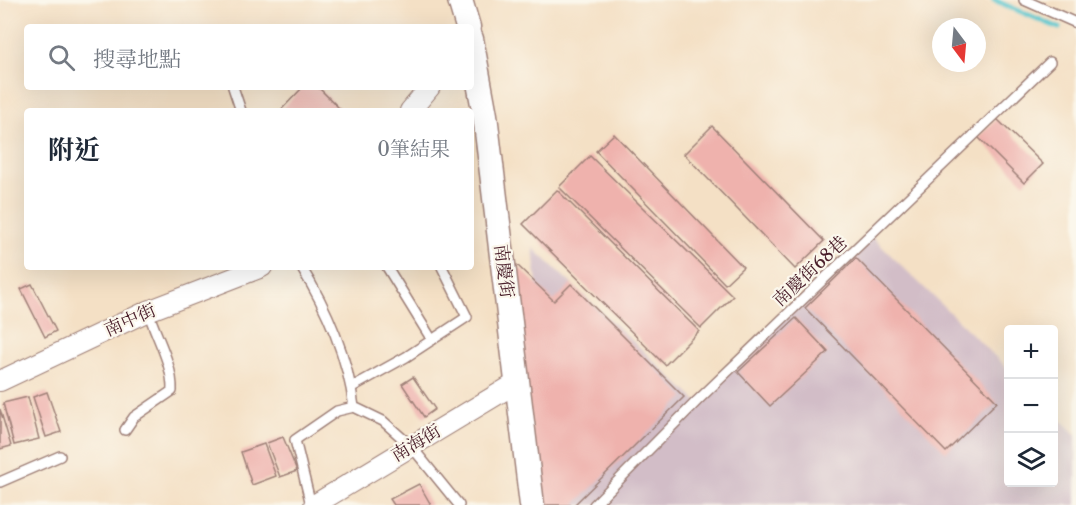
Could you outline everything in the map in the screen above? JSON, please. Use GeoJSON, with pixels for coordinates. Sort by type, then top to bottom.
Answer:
{"type":"FeatureCollection","features":[{"type":"Feature","properties":{"kind":"street"},"geometry":{"type":"LineString","coordinates":[[460,0],[467,24]]}},
{"type":"Feature","properties":{"kind":"street","name":"南慶街"},"geometry":{"type":"LineString","coordinates":[[474,55],[485,115],[532,505]]}},
{"type":"Feature","properties":{"kind":"street"},"geometry":{"type":"LineString","coordinates":[[412,108],[428,90]]}},
{"type":"Feature","properties":{"kind":"street","name":"南中街"},"geometry":{"type":"LineString","coordinates":[[0,381],[148,311],[254,270]]}},
{"type":"Feature","properties":{"kind":"street","name":"南海街"},"geometry":{"type":"LineString","coordinates":[[312,505],[518,382]]}},
{"type":"Feature","properties":{"kind":"lane"},"geometry":{"type":"LineString","coordinates":[[1024,0],[1076,23]]}},
{"type":"Feature","properties":{"kind":"lane","name":"南慶街68巷"},"geometry":{"type":"LineString","coordinates":[[594,505],[697,401],[1050,62]]}},
{"type":"Feature","properties":{"kind":"lane"},"geometry":{"type":"LineString","coordinates":[[234,90],[241,108]]}},
{"type":"Feature","properties":{"kind":"lane"},"geometry":{"type":"LineString","coordinates":[[303,270],[322,300],[352,387],[354,407]]}},
{"type":"Feature","properties":{"kind":"lane"},"geometry":{"type":"LineString","coordinates":[[389,270],[432,340]]}},
{"type":"Feature","properties":{"kind":"lane"},"geometry":{"type":"LineString","coordinates":[[352,387],[467,317],[444,270]]}},
{"type":"Feature","properties":{"kind":"lane"},"geometry":{"type":"LineString","coordinates":[[125,430],[134,417],[172,391],[173,374],[158,342],[148,311]]}},
{"type":"Feature","properties":{"kind":"lane"},"geometry":{"type":"LineString","coordinates":[[312,505],[295,440],[337,411],[354,407],[383,421],[411,446],[459,505]]}},
{"type":"Feature","properties":{"kind":"lane"},"geometry":{"type":"LineString","coordinates":[[0,482],[60,456]]}},
{"type":"Feature","properties":{"kind":"shaded area"},"geometry":{"type":"Polygon","coordinates":[[[871,236],[1004,365],[1004,487],[1058,487],[1058,417],[1076,435],[1076,505],[562,505],[533,248],[697,401],[871,236]]]}},
{"type":"Feature","properties":{"kind":"building"},"geometry":{"type":"Polygon","coordinates":[[[300,90],[321,90],[339,108],[283,108],[300,90]]]}},
{"type":"Feature","properties":{"kind":"building"},"geometry":{"type":"Polygon","coordinates":[[[997,119],[1043,164],[1024,183],[978,137],[997,119]]]}},
{"type":"Feature","properties":{"kind":"building"},"geometry":{"type":"Polygon","coordinates":[[[712,126],[824,241],[795,269],[684,154],[712,126]]]}},
{"type":"Feature","properties":{"kind":"building"},"geometry":{"type":"Polygon","coordinates":[[[614,134],[743,267],[725,284],[596,151],[614,134]]]}},
{"type":"Feature","properties":{"kind":"building"},"geometry":{"type":"Polygon","coordinates":[[[590,156],[733,296],[701,328],[559,187],[590,156]]]}},
{"type":"Feature","properties":{"kind":"building"},"geometry":{"type":"Polygon","coordinates":[[[557,190],[699,331],[665,365],[523,224],[557,190]]]}},
{"type":"Feature","properties":{"kind":"building"},"geometry":{"type":"Polygon","coordinates":[[[856,258],[997,402],[946,452],[805,308],[856,258]]]}},
{"type":"Feature","properties":{"kind":"building"},"geometry":{"type":"Polygon","coordinates":[[[517,265],[554,301],[571,284],[684,397],[574,505],[542,505],[510,271],[517,265]]]}},
{"type":"Feature","properties":{"kind":"building"},"geometry":{"type":"Polygon","coordinates":[[[32,284],[56,331],[45,337],[21,289],[32,284]]]}},
{"type":"Feature","properties":{"kind":"building"},"geometry":{"type":"Polygon","coordinates":[[[796,318],[828,352],[770,406],[738,372],[796,318]]]}},
{"type":"Feature","properties":{"kind":"building"},"geometry":{"type":"Polygon","coordinates":[[[413,377],[435,409],[424,417],[402,384],[413,377]]]}},
{"type":"Feature","properties":{"kind":"building"},"geometry":{"type":"Polygon","coordinates":[[[47,392],[61,432],[46,437],[33,397],[47,392]]]}},
{"type":"Feature","properties":{"kind":"building"},"geometry":{"type":"Polygon","coordinates":[[[28,397],[39,439],[14,445],[3,403],[28,397]]]}},
{"type":"Feature","properties":{"kind":"building"},"geometry":{"type":"Polygon","coordinates":[[[0,409],[11,446],[0,449],[0,409]]]}},
{"type":"Feature","properties":{"kind":"building"},"geometry":{"type":"Polygon","coordinates":[[[283,437],[297,471],[280,477],[267,443],[283,437]]]}},
{"type":"Feature","properties":{"kind":"building"},"geometry":{"type":"Polygon","coordinates":[[[264,444],[276,476],[252,485],[241,452],[264,444]]]}},
{"type":"Feature","properties":{"kind":"building"},"geometry":{"type":"Polygon","coordinates":[[[419,484],[431,505],[394,505],[390,499],[419,484]]]}},
{"type":"Feature","properties":{"kind":"waterway"},"geometry":{"type":"LineString","coordinates":[[994,0],[1059,28]]}}]}
